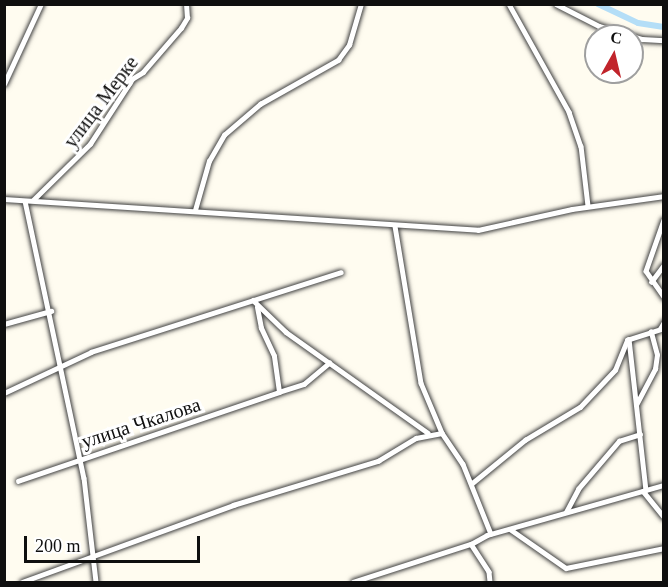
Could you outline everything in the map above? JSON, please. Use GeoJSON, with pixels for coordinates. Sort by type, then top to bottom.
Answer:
{"type":"FeatureCollection","features":[{"type":"Feature","properties":{"kind":"street"},"geometry":{"type":"LineString","coordinates":[[4,84],[41,4]]}},
{"type":"Feature","properties":{"kind":"street","name":"улица Мерке"},"geometry":{"type":"LineString","coordinates":[[33,200],[90,144],[119,96],[187,18],[186,4]]}},
{"type":"Feature","properties":{"kind":"street"},"geometry":{"type":"LineString","coordinates":[[195,210],[209,161],[224,135],[260,104],[306,82],[338,60],[349,45],[361,4]]}},
{"type":"Feature","properties":{"kind":"street"},"geometry":{"type":"LineString","coordinates":[[508,4],[569,112],[581,146],[588,206]]}},
{"type":"Feature","properties":{"kind":"street"},"geometry":{"type":"LineString","coordinates":[[556,4],[599,26],[642,39],[663,40]]}},
{"type":"Feature","properties":{"kind":"street"},"geometry":{"type":"LineString","coordinates":[[4,199],[195,210],[395,226],[489,229],[588,206],[663,196]]}},
{"type":"Feature","properties":{"kind":"street"},"geometry":{"type":"LineString","coordinates":[[25,201],[51,311],[88,507],[91,558],[96,582]]}},
{"type":"Feature","properties":{"kind":"street"},"geometry":{"type":"LineString","coordinates":[[663,220],[647,266],[651,282],[663,297]]}},
{"type":"Feature","properties":{"kind":"street"},"geometry":{"type":"LineString","coordinates":[[395,226],[411,340],[421,383],[442,433],[454,447],[491,534]]}},
{"type":"Feature","properties":{"kind":"street"},"geometry":{"type":"LineString","coordinates":[[651,282],[663,265]]}},
{"type":"Feature","properties":{"kind":"street"},"geometry":{"type":"LineString","coordinates":[[4,393],[61,364],[341,272]]}},
{"type":"Feature","properties":{"kind":"street"},"geometry":{"type":"LineString","coordinates":[[253,300],[257,307],[261,328],[274,356],[276,393]]}},
{"type":"Feature","properties":{"kind":"street"},"geometry":{"type":"LineString","coordinates":[[257,307],[420,431],[442,433]]}},
{"type":"Feature","properties":{"kind":"street"},"geometry":{"type":"LineString","coordinates":[[4,324],[51,311]]}},
{"type":"Feature","properties":{"kind":"street"},"geometry":{"type":"LineString","coordinates":[[471,484],[525,440],[590,398],[615,370],[623,345],[629,339],[660,329],[663,322]]}},
{"type":"Feature","properties":{"kind":"street"},"geometry":{"type":"LineString","coordinates":[[636,405],[655,369],[657,355],[651,332]]}},
{"type":"Feature","properties":{"kind":"street"},"geometry":{"type":"LineString","coordinates":[[629,339],[645,490],[663,517]]}},
{"type":"Feature","properties":{"kind":"street","name":"улица Чкалова"},"geometry":{"type":"LineString","coordinates":[[18,481],[304,384],[329,363]]}},
{"type":"Feature","properties":{"kind":"street"},"geometry":{"type":"LineString","coordinates":[[22,582],[233,505],[378,461],[430,433]]}},
{"type":"Feature","properties":{"kind":"street"},"geometry":{"type":"LineString","coordinates":[[566,513],[578,489],[619,441],[640,434]]}},
{"type":"Feature","properties":{"kind":"street"},"geometry":{"type":"LineString","coordinates":[[352,582],[471,544],[491,534],[663,485]]}},
{"type":"Feature","properties":{"kind":"street"},"geometry":{"type":"LineString","coordinates":[[510,529],[561,566],[615,560],[663,548]]}},
{"type":"Feature","properties":{"kind":"street"},"geometry":{"type":"LineString","coordinates":[[471,544],[489,572],[490,582]]}},
{"type":"Feature","properties":{"kind":"waterway"},"geometry":{"type":"LineString","coordinates":[[598,4],[638,23],[664,27]]}}]}
